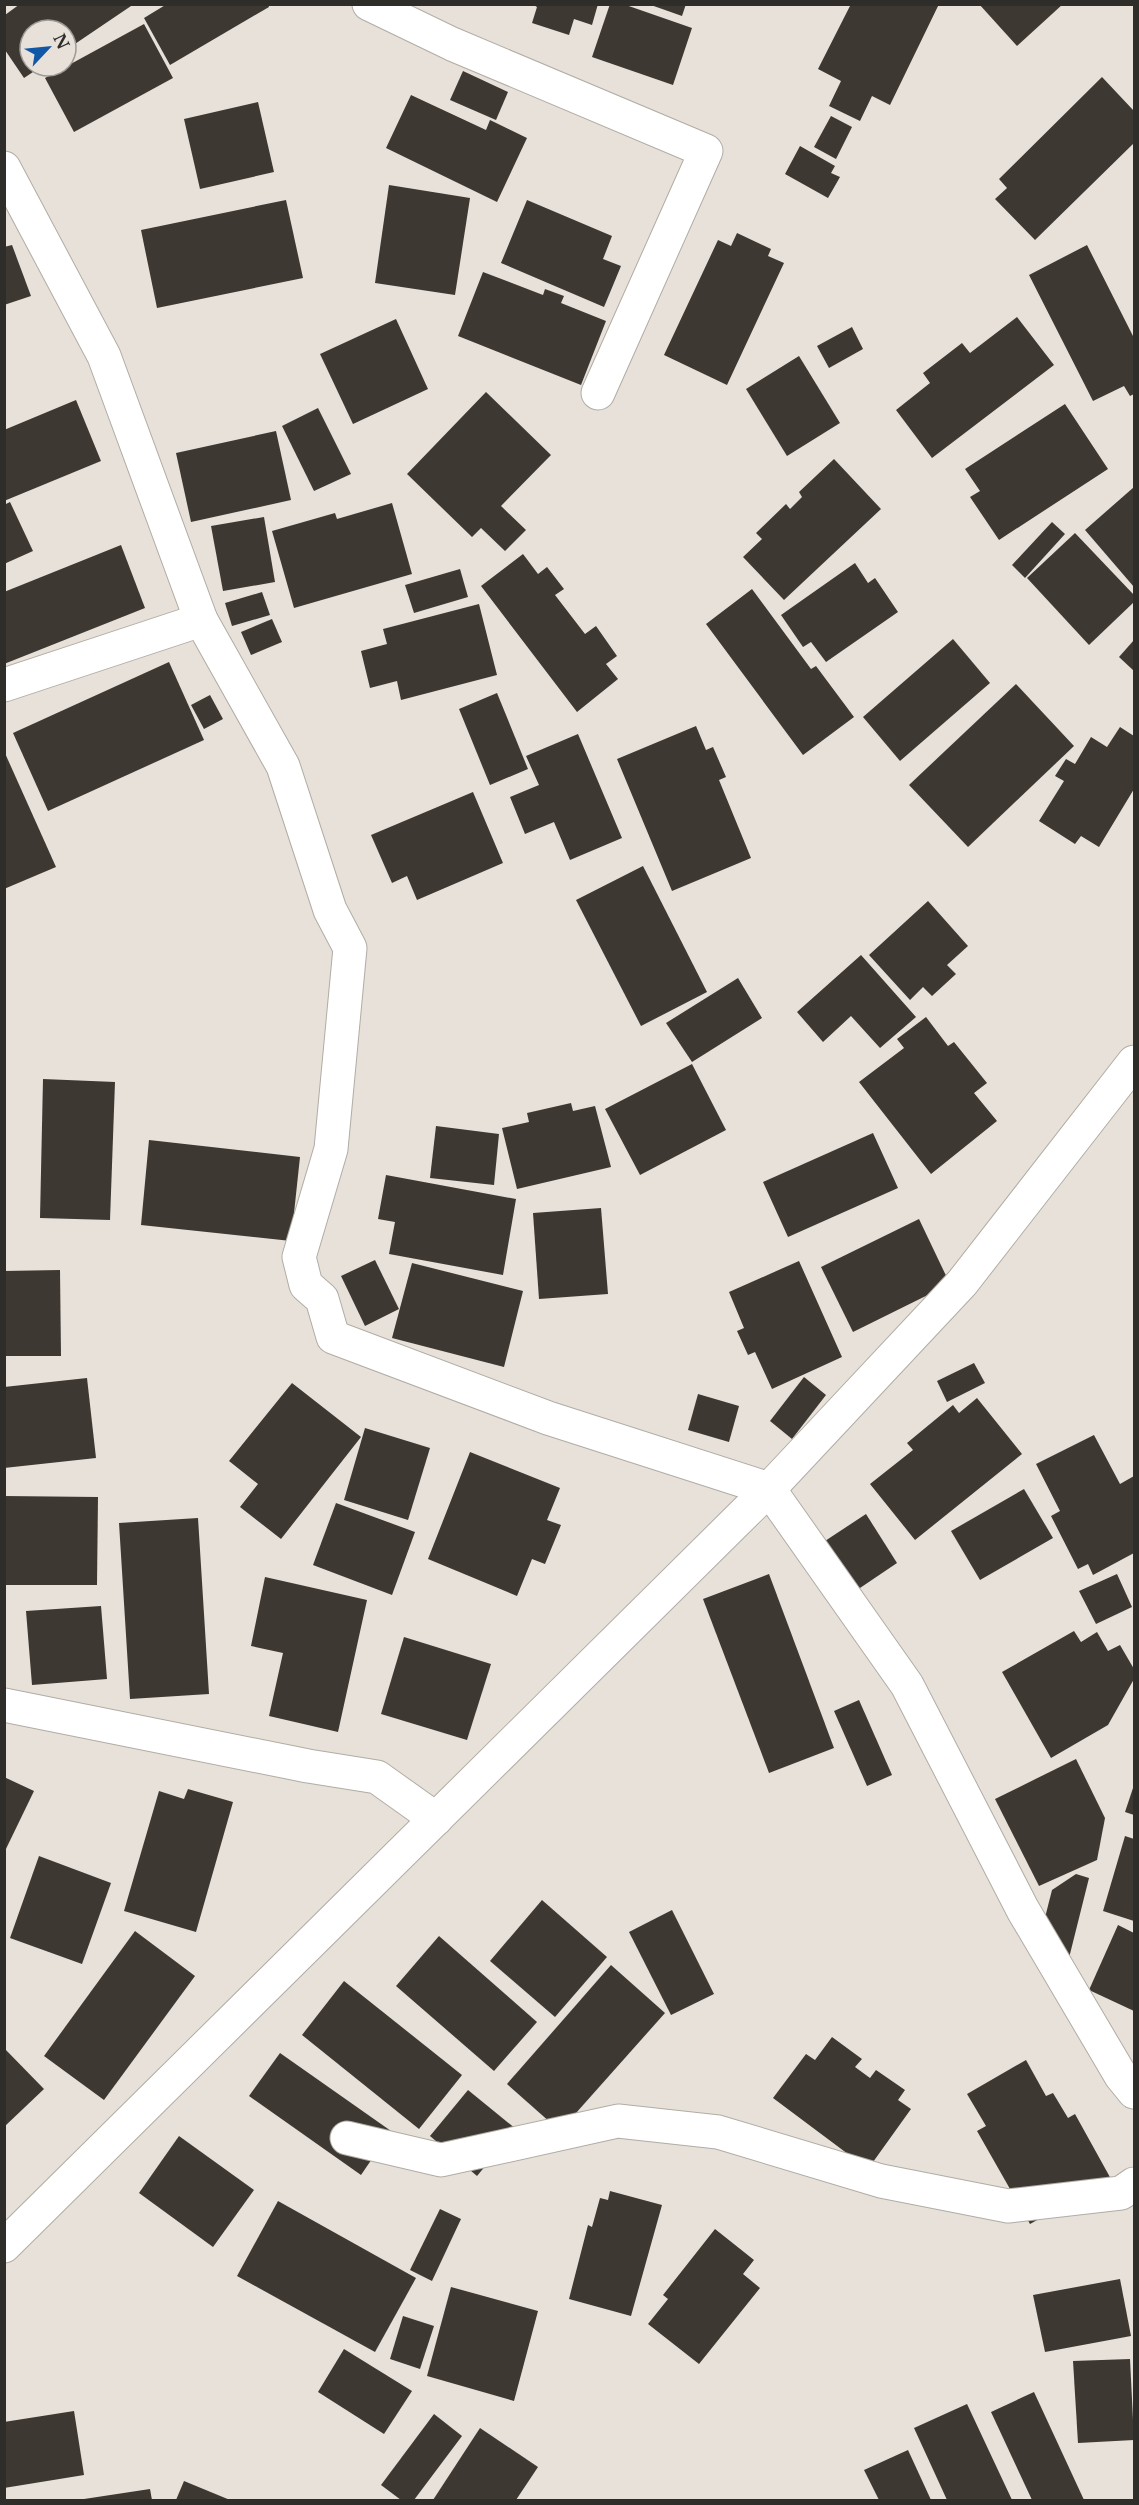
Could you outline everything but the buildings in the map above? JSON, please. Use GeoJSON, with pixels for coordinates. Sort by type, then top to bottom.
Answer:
{"type":"FeatureCollection","features":[{"type":"Feature","properties":{"kind":"street"},"geometry":{"type":"LineString","coordinates":[[369,4],[452,44],[706,151],[598,393]]}},
{"type":"Feature","properties":{"kind":"street"},"geometry":{"type":"LineString","coordinates":[[4,168],[104,356],[201,620],[283,766],[330,910],[350,948],[331,1149],[299,1257],[306,1285],[321,1299],[333,1337],[549,1418],[768,1489],[907,1685],[1023,1910],[1121,2076],[1134,2092]]}},
{"type":"Feature","properties":{"kind":"street"},"geometry":{"type":"LineString","coordinates":[[4,685],[201,620]]}},
{"type":"Feature","properties":{"kind":"street"},"geometry":{"type":"LineString","coordinates":[[4,2246],[768,1489],[962,1283],[1134,1062]]}},
{"type":"Feature","properties":{"kind":"street"},"geometry":{"type":"LineString","coordinates":[[4,1705],[308,1766],[377,1777],[436,1819]]}},
{"type":"Feature","properties":{"kind":"street"},"geometry":{"type":"LineString","coordinates":[[347,2139],[441,2160],[618,2121],[718,2132],[881,2181],[1008,2206],[1121,2193],[1134,2184]]}}]}
